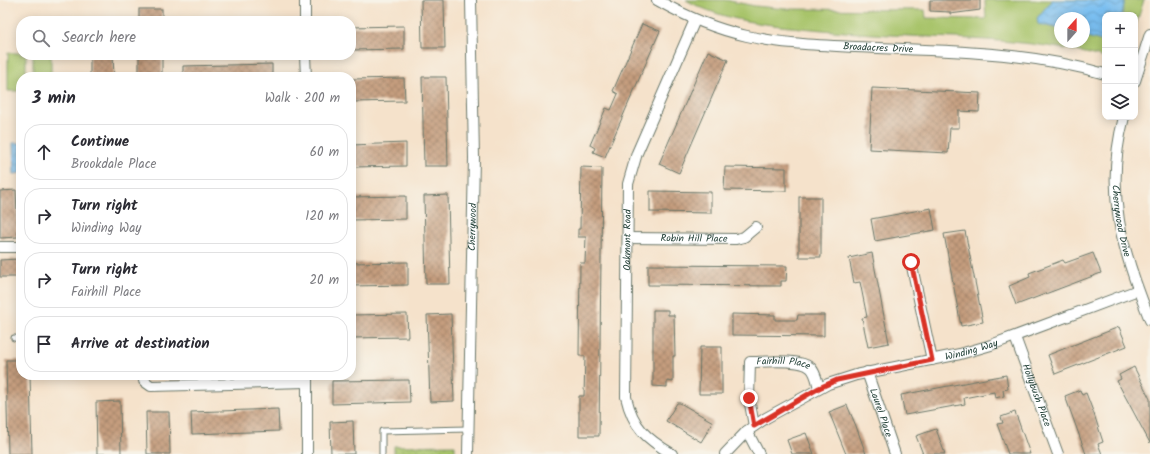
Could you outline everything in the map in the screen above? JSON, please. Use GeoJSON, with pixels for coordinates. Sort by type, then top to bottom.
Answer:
{"type":"FeatureCollection","features":[{"type":"Feature","properties":{"kind":"street"},"geometry":{"type":"LineString","coordinates":[[305,0],[305,16]]}},
{"type":"Feature","properties":{"kind":"street","name":"Cherrywood"},"geometry":{"type":"LineString","coordinates":[[468,454],[474,158],[471,0]]}},
{"type":"Feature","properties":{"kind":"street","name":"Broadacres Drive"},"geometry":{"type":"LineString","coordinates":[[657,0],[695,20],[734,33],[766,40],[1008,55],[1060,62],[1102,73]]}},
{"type":"Feature","properties":{"kind":"street","name":"Oakmont Road"},"geometry":{"type":"LineString","coordinates":[[672,454],[642,433],[631,416],[627,402],[625,388],[628,184],[633,164],[695,20]]}},
{"type":"Feature","properties":{"kind":"street"},"geometry":{"type":"LineString","coordinates":[[1138,72],[1150,34]]}},
{"type":"Feature","properties":{"kind":"street"},"geometry":{"type":"LineString","coordinates":[[305,60],[306,72]]}},
{"type":"Feature","properties":{"kind":"street","name":"Cherrywood Drive"},"geometry":{"type":"LineString","coordinates":[[1123,120],[1117,157],[1116,200],[1124,247],[1138,290],[1150,320]]}},
{"type":"Feature","properties":{"kind":"street","name":"Robin Hill Place"},"geometry":{"type":"LineString","coordinates":[[628,238],[736,239],[744,237],[756,227]]}},
{"type":"Feature","properties":{"kind":"street"},"geometry":{"type":"LineString","coordinates":[[0,247],[16,246]]}},
{"type":"Feature","properties":{"kind":"street"},"geometry":{"type":"LineString","coordinates":[[911,262],[932,360]]}},
{"type":"Feature","properties":{"kind":"street","name":"Winding Way"},"geometry":{"type":"LineString","coordinates":[[724,454],[751,429],[819,388],[845,377],[960,354],[1015,337],[1138,290]]}},
{"type":"Feature","properties":{"kind":"street","name":"Hollybush Place"},"geometry":{"type":"LineString","coordinates":[[1015,337],[1058,454]]}},
{"type":"Feature","properties":{"kind":"street","name":"Fairhill Place"},"geometry":{"type":"LineString","coordinates":[[751,429],[749,398],[750,362],[793,362],[806,365],[813,371],[819,388]]}},
{"type":"Feature","properties":{"kind":"street","name":"Laurel Place"},"geometry":{"type":"LineString","coordinates":[[867,372],[895,454]]}},
{"type":"Feature","properties":{"kind":"street"},"geometry":{"type":"LineString","coordinates":[[144,380],[151,386],[228,380]]}},
{"type":"Feature","properties":{"kind":"street"},"geometry":{"type":"LineString","coordinates":[[307,380],[307,454]]}},
{"type":"Feature","properties":{"kind":"street"},"geometry":{"type":"LineString","coordinates":[[751,429],[759,454]]}},
{"type":"Feature","properties":{"kind":"lane"},"geometry":{"type":"LineString","coordinates":[[382,454],[382,431],[468,429]]}},
{"type":"Feature","properties":{"kind":"green space"},"geometry":{"type":"Polygon","coordinates":[[[686,0],[725,0],[755,6],[786,9],[925,10],[926,18],[986,19],[985,0],[1144,0],[1138,19],[1138,12],[1102,12],[1102,57],[1062,48],[1090,48],[1090,12],[1054,12],[1054,47],[1012,42],[796,28],[732,18],[686,0]]]}},
{"type":"Feature","properties":{"kind":"green space"},"geometry":{"type":"Polygon","coordinates":[[[8,53],[16,53],[16,60],[26,60],[26,72],[16,72],[16,91],[8,91],[8,53]]]}},
{"type":"Feature","properties":{"kind":"green space"},"geometry":{"type":"Polygon","coordinates":[[[33,60],[51,60],[51,72],[33,72],[33,60]]]}},
{"type":"Feature","properties":{"kind":"green space"},"geometry":{"type":"Polygon","coordinates":[[[455,445],[455,454],[394,454],[394,446],[455,445]]]}},
{"type":"Feature","properties":{"kind":"water"},"geometry":{"type":"Polygon","coordinates":[[[1052,0],[1125,0],[1123,12],[1102,12],[1102,41],[1090,38],[1090,12],[1054,12],[1054,28],[1038,24],[1037,18],[1052,0]]]}},
{"type":"Feature","properties":{"kind":"water"},"geometry":{"type":"Polygon","coordinates":[[[13,143],[16,143],[16,174],[14,174],[13,143]]]}},
{"type":"Feature","properties":{"kind":"building"},"geometry":{"type":"Polygon","coordinates":[[[421,0],[444,0],[445,48],[422,48],[421,0]]]}},
{"type":"Feature","properties":{"kind":"building"},"geometry":{"type":"Polygon","coordinates":[[[930,0],[980,0],[980,10],[950,14],[950,12],[930,11],[930,0]]]}},
{"type":"Feature","properties":{"kind":"building"},"geometry":{"type":"Polygon","coordinates":[[[139,9],[162,9],[162,16],[139,16],[139,9]]]}},
{"type":"Feature","properties":{"kind":"building"},"geometry":{"type":"Polygon","coordinates":[[[642,24],[660,31],[605,157],[593,152],[595,148],[590,145],[606,108],[611,110],[618,94],[613,91],[642,24]]]}},
{"type":"Feature","properties":{"kind":"building"},"geometry":{"type":"Polygon","coordinates":[[[404,26],[404,49],[356,50],[356,27],[404,26]]]}},
{"type":"Feature","properties":{"kind":"building"},"geometry":{"type":"Polygon","coordinates":[[[708,51],[728,60],[679,173],[659,164],[708,51]]]}},
{"type":"Feature","properties":{"kind":"building"},"geometry":{"type":"Polygon","coordinates":[[[90,60],[113,60],[114,72],[90,72],[90,60]]]}},
{"type":"Feature","properties":{"kind":"building"},"geometry":{"type":"Polygon","coordinates":[[[139,60],[162,60],[162,72],[139,72],[139,60]]]}},
{"type":"Feature","properties":{"kind":"building"},"geometry":{"type":"Polygon","coordinates":[[[272,64],[272,72],[183,72],[183,66],[272,64]]]}},
{"type":"Feature","properties":{"kind":"building"},"geometry":{"type":"Polygon","coordinates":[[[422,77],[446,77],[448,166],[424,166],[422,77]]]}},
{"type":"Feature","properties":{"kind":"building"},"geometry":{"type":"Polygon","coordinates":[[[404,78],[405,101],[356,102],[356,79],[404,78]]]}},
{"type":"Feature","properties":{"kind":"building"},"geometry":{"type":"Polygon","coordinates":[[[872,88],[980,93],[979,112],[959,111],[959,128],[950,128],[948,153],[869,149],[872,88]]]}},
{"type":"Feature","properties":{"kind":"building"},"geometry":{"type":"Polygon","coordinates":[[[406,143],[406,166],[356,167],[356,145],[406,143]]]}},
{"type":"Feature","properties":{"kind":"building"},"geometry":{"type":"Polygon","coordinates":[[[581,167],[602,168],[599,436],[579,436],[579,396],[584,396],[585,356],[579,356],[580,263],[585,263],[586,237],[578,237],[578,229],[580,229],[581,167]]]}},
{"type":"Feature","properties":{"kind":"building"},"geometry":{"type":"Polygon","coordinates":[[[725,167],[786,168],[786,191],[724,190],[725,167]]]}},
{"type":"Feature","properties":{"kind":"building"},"geometry":{"type":"Polygon","coordinates":[[[16,190],[16,237],[0,238],[0,191],[16,190]]]}},
{"type":"Feature","properties":{"kind":"building"},"geometry":{"type":"Polygon","coordinates":[[[650,191],[711,192],[711,213],[650,212],[650,191]]]}},
{"type":"Feature","properties":{"kind":"building"},"geometry":{"type":"Polygon","coordinates":[[[448,195],[450,284],[426,284],[424,196],[448,195]]]}},
{"type":"Feature","properties":{"kind":"building"},"geometry":{"type":"Polygon","coordinates":[[[406,196],[406,219],[356,220],[356,197],[406,196]]]}},
{"type":"Feature","properties":{"kind":"building"},"geometry":{"type":"Polygon","coordinates":[[[799,197],[821,197],[821,257],[799,257],[799,197]]]}},
{"type":"Feature","properties":{"kind":"building"},"geometry":{"type":"Polygon","coordinates":[[[931,208],[935,230],[875,241],[871,219],[931,208]]]}},
{"type":"Feature","properties":{"kind":"building"},"geometry":{"type":"Polygon","coordinates":[[[965,231],[983,322],[961,326],[944,234],[965,231]]]}},
{"type":"Feature","properties":{"kind":"building"},"geometry":{"type":"Polygon","coordinates":[[[872,253],[889,343],[868,347],[862,318],[867,317],[860,282],[854,283],[849,258],[872,253]]]}},
{"type":"Feature","properties":{"kind":"building"},"geometry":{"type":"Polygon","coordinates":[[[1093,253],[1101,273],[1016,305],[1009,286],[1030,277],[1029,273],[1063,260],[1065,263],[1093,253]]]}},
{"type":"Feature","properties":{"kind":"building"},"geometry":{"type":"Polygon","coordinates":[[[16,259],[16,277],[0,277],[0,260],[16,259]]]}},
{"type":"Feature","properties":{"kind":"building"},"geometry":{"type":"Polygon","coordinates":[[[408,262],[408,285],[356,286],[356,263],[408,262]]]}},
{"type":"Feature","properties":{"kind":"building"},"geometry":{"type":"Polygon","coordinates":[[[648,265],[787,266],[786,281],[781,281],[781,286],[648,285],[648,265]]]}},
{"type":"Feature","properties":{"kind":"building"},"geometry":{"type":"Polygon","coordinates":[[[653,310],[668,310],[668,315],[674,315],[675,356],[673,356],[673,382],[667,381],[667,387],[653,386],[653,310]]]}},
{"type":"Feature","properties":{"kind":"building"},"geometry":{"type":"Polygon","coordinates":[[[407,314],[408,337],[356,338],[356,315],[407,314]]]}},
{"type":"Feature","properties":{"kind":"building"},"geometry":{"type":"Polygon","coordinates":[[[451,314],[454,401],[430,402],[427,315],[451,314]]]}},
{"type":"Feature","properties":{"kind":"building"},"geometry":{"type":"Polygon","coordinates":[[[732,314],[775,315],[775,320],[797,320],[798,315],[824,315],[824,336],[732,335],[732,314]]]}},
{"type":"Feature","properties":{"kind":"building"},"geometry":{"type":"Polygon","coordinates":[[[1119,327],[1127,346],[1055,374],[1048,355],[1119,327]]]}},
{"type":"Feature","properties":{"kind":"building"},"geometry":{"type":"Polygon","coordinates":[[[700,347],[722,347],[722,394],[699,394],[700,347]]]}},
{"type":"Feature","properties":{"kind":"building"},"geometry":{"type":"Polygon","coordinates":[[[6,360],[16,360],[16,380],[30,380],[32,454],[8,454],[6,360]]]}},
{"type":"Feature","properties":{"kind":"building"},"geometry":{"type":"Polygon","coordinates":[[[1134,367],[1150,399],[1150,443],[1117,381],[1121,379],[1119,375],[1134,367]]]}},
{"type":"Feature","properties":{"kind":"building"},"geometry":{"type":"Polygon","coordinates":[[[1006,375],[1008,389],[1003,390],[1004,396],[995,398],[994,392],[964,398],[965,404],[905,415],[901,395],[1006,375]]]}},
{"type":"Feature","properties":{"kind":"building"},"geometry":{"type":"Polygon","coordinates":[[[409,380],[410,402],[332,404],[332,381],[409,380]]]}},
{"type":"Feature","properties":{"kind":"building"},"geometry":{"type":"Polygon","coordinates":[[[1080,390],[1082,395],[1086,393],[1094,414],[1103,442],[1098,444],[1102,454],[1086,454],[1065,396],[1080,390]]]}},
{"type":"Feature","properties":{"kind":"building"},"geometry":{"type":"Polygon","coordinates":[[[120,401],[121,454],[97,454],[96,402],[120,401]]]}},
{"type":"Feature","properties":{"kind":"building"},"geometry":{"type":"Polygon","coordinates":[[[677,403],[680,403],[713,422],[701,442],[666,421],[677,403]]]}},
{"type":"Feature","properties":{"kind":"building"},"geometry":{"type":"Polygon","coordinates":[[[847,405],[866,454],[846,454],[829,412],[847,405]]]}},
{"type":"Feature","properties":{"kind":"building"},"geometry":{"type":"Polygon","coordinates":[[[278,409],[279,431],[192,434],[191,412],[278,409]]]}},
{"type":"Feature","properties":{"kind":"building"},"geometry":{"type":"Polygon","coordinates":[[[146,412],[169,412],[170,454],[147,454],[146,412]]]}},
{"type":"Feature","properties":{"kind":"building"},"geometry":{"type":"Polygon","coordinates":[[[1015,412],[1030,454],[1008,454],[997,424],[1003,423],[1001,417],[1015,412]]]}},
{"type":"Feature","properties":{"kind":"building"},"geometry":{"type":"Polygon","coordinates":[[[353,421],[354,454],[331,454],[330,422],[353,421]]]}},
{"type":"Feature","properties":{"kind":"building"},"geometry":{"type":"Polygon","coordinates":[[[936,429],[945,454],[923,454],[916,436],[936,429]]]}},
{"type":"Feature","properties":{"kind":"building"},"geometry":{"type":"Polygon","coordinates":[[[806,433],[814,454],[792,454],[787,440],[806,433]]]}},
{"type":"Feature","properties":{"kind":"route"},"geometry":{"type":"LineString","coordinates":[[749,398],[754,426],[819,388],[845,377],[932,360],[911,262]]}}]}
